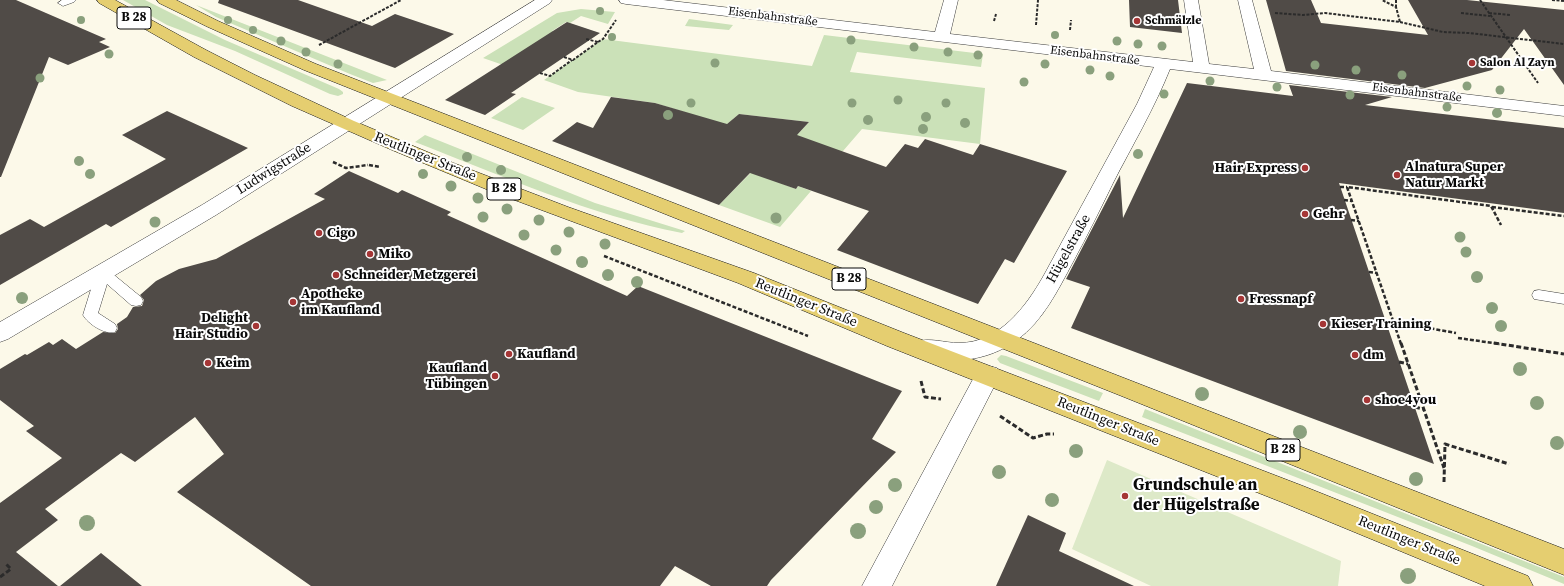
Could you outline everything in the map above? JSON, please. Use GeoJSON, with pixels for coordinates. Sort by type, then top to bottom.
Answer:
{"type":"FeatureCollection","features":[{"type":"Feature","properties":{"kind":"main road","name":"Reutlinger Straße"},"geometry":{"type":"LineString","coordinates":[[104,0],[204,57],[346,124],[502,189],[751,280],[912,346],[1283,491],[1518,586]]}},
{"type":"Feature","properties":{"kind":"main road","name":"B 28"},"geometry":{"type":"LineString","coordinates":[[164,0],[252,42],[387,98],[1002,339],[1564,562]]}},
{"type":"Feature","properties":{"kind":"street","name":"Ludwigstraße"},"geometry":{"type":"LineString","coordinates":[[0,333],[209,210],[545,0]]}},
{"type":"Feature","properties":{"kind":"street","name":"Eisenbahnstraße"},"geometry":{"type":"LineString","coordinates":[[626,0],[1561,110]]}},
{"type":"Feature","properties":{"kind":"street"},"geometry":{"type":"LineString","coordinates":[[941,37],[951,0]]}},
{"type":"Feature","properties":{"kind":"street"},"geometry":{"type":"LineString","coordinates":[[1192,0],[1202,68]]}},
{"type":"Feature","properties":{"kind":"street"},"geometry":{"type":"LineString","coordinates":[[1247,5],[1264,76]]}},
{"type":"Feature","properties":{"kind":"street","name":"Hügelstraße"},"geometry":{"type":"LineString","coordinates":[[912,346],[961,353],[981,350],[1002,339],[1018,327],[1032,312],[1055,275],[1155,86],[1164,64]]}},
{"type":"Feature","properties":{"kind":"street"},"geometry":{"type":"LineString","coordinates":[[877,586],[988,375]]}},
{"type":"Feature","properties":{"kind":"lane"},"geometry":{"type":"LineString","coordinates":[[110,328],[90,315],[103,273],[136,300]]}},
{"type":"Feature","properties":{"kind":"lane"},"geometry":{"type":"LineString","coordinates":[[1539,295],[1564,299]]}},
{"type":"Feature","properties":{"kind":"path"},"geometry":{"type":"LineString","coordinates":[[315,47],[401,0]]}},
{"type":"Feature","properties":{"kind":"path"},"geometry":{"type":"LineString","coordinates":[[1036,26],[1038,0]]}},
{"type":"Feature","properties":{"kind":"path"},"geometry":{"type":"LineString","coordinates":[[1382,0],[1396,7]]}},
{"type":"Feature","properties":{"kind":"path"},"geometry":{"type":"LineString","coordinates":[[1396,0],[1396,7],[1400,22]]}},
{"type":"Feature","properties":{"kind":"path"},"geometry":{"type":"LineString","coordinates":[[1480,0],[1561,110]]}},
{"type":"Feature","properties":{"kind":"path"},"geometry":{"type":"LineString","coordinates":[[1552,0],[1564,1]]}},
{"type":"Feature","properties":{"kind":"path"},"geometry":{"type":"LineString","coordinates":[[1247,5],[1303,15],[1325,13],[1400,22],[1443,32],[1469,33],[1564,44]]}},
{"type":"Feature","properties":{"kind":"path"},"geometry":{"type":"LineString","coordinates":[[1461,13],[1491,16]]}},
{"type":"Feature","properties":{"kind":"path"},"geometry":{"type":"LineString","coordinates":[[1489,13],[1511,15]]}},
{"type":"Feature","properties":{"kind":"path"},"geometry":{"type":"LineString","coordinates":[[994,21],[996,14]]}},
{"type":"Feature","properties":{"kind":"path"},"geometry":{"type":"LineString","coordinates":[[1070,30],[1071,20]]}},
{"type":"Feature","properties":{"kind":"path"},"geometry":{"type":"LineString","coordinates":[[540,73],[550,76],[598,42],[586,39]]}},
{"type":"Feature","properties":{"kind":"path"},"geometry":{"type":"LineString","coordinates":[[564,57],[573,60]]}},
{"type":"Feature","properties":{"kind":"path"},"geometry":{"type":"LineString","coordinates":[[369,165],[385,169]]}},
{"type":"Feature","properties":{"kind":"path"},"geometry":{"type":"LineString","coordinates":[[1340,187],[1451,199],[1564,216]]}},
{"type":"Feature","properties":{"kind":"path"},"geometry":{"type":"LineString","coordinates":[[1347,187],[1395,322],[1444,468]]}},
{"type":"Feature","properties":{"kind":"path"},"geometry":{"type":"LineString","coordinates":[[1344,200],[1352,201]]}},
{"type":"Feature","properties":{"kind":"path"},"geometry":{"type":"LineString","coordinates":[[1491,206],[1501,225]]}},
{"type":"Feature","properties":{"kind":"path"},"geometry":{"type":"LineString","coordinates":[[1351,220],[1359,221]]}},
{"type":"Feature","properties":{"kind":"path"},"geometry":{"type":"LineString","coordinates":[[601,254],[815,338]]}},
{"type":"Feature","properties":{"kind":"path"},"geometry":{"type":"LineString","coordinates":[[1369,272],[1377,273]]}},
{"type":"Feature","properties":{"kind":"path"},"geometry":{"type":"LineString","coordinates":[[1395,322],[1456,332]]}},
{"type":"Feature","properties":{"kind":"path"},"geometry":{"type":"LineString","coordinates":[[1458,338],[1564,354]]}},
{"type":"Feature","properties":{"kind":"path"},"geometry":{"type":"LineString","coordinates":[[1399,362],[1408,364]]}},
{"type":"Feature","properties":{"kind":"path"},"geometry":{"type":"LineString","coordinates":[[914,378],[921,381],[925,397],[974,403],[988,408],[1033,438],[1047,434],[1061,434]]}},
{"type":"Feature","properties":{"kind":"path"},"geometry":{"type":"LineString","coordinates":[[1415,407],[1423,409]]}},
{"type":"Feature","properties":{"kind":"path"},"geometry":{"type":"LineString","coordinates":[[1444,482],[1445,444],[1509,464]]}},
{"type":"Feature","properties":{"kind":"path"},"geometry":{"type":"LineString","coordinates":[[0,577],[10,570],[6,564]]}},
{"type":"Feature","properties":{"kind":"green space"},"geometry":{"type":"Polygon","coordinates":[[[123,0],[145,0],[225,40],[339,89],[343,92],[343,94],[338,96],[330,94],[235,51],[167,25],[123,0]]]}},
{"type":"Feature","properties":{"kind":"green space"},"geometry":{"type":"Polygon","coordinates":[[[196,5],[387,80],[373,83],[350,74],[216,17],[196,5]]]}},
{"type":"Feature","properties":{"kind":"green space"},"geometry":{"type":"Polygon","coordinates":[[[581,9],[615,12],[608,24],[581,16],[570,23],[566,22],[552,31],[558,33],[535,76],[483,58],[557,13],[581,9]]]}},
{"type":"Feature","properties":{"kind":"green space"},"geometry":{"type":"Polygon","coordinates":[[[689,19],[733,25],[729,30],[685,26],[689,19]]]}},
{"type":"Feature","properties":{"kind":"green space"},"geometry":{"type":"Polygon","coordinates":[[[824,35],[983,54],[981,67],[857,52],[850,72],[985,88],[980,144],[862,129],[843,151],[783,184],[796,189],[798,186],[811,191],[780,227],[719,205],[790,133],[798,134],[809,122],[739,114],[726,125],[655,103],[578,92],[544,80],[603,39],[812,66],[824,35]]]}},
{"type":"Feature","properties":{"kind":"green space"},"geometry":{"type":"Polygon","coordinates":[[[522,97],[555,108],[523,130],[491,118],[522,97]]]}},
{"type":"Feature","properties":{"kind":"green space"},"geometry":{"type":"Polygon","coordinates":[[[425,135],[595,203],[685,231],[682,233],[648,226],[547,194],[415,142],[425,135]]]}},
{"type":"Feature","properties":{"kind":"green space"},"geometry":{"type":"Polygon","coordinates":[[[1001,355],[1103,393],[1099,401],[1000,363],[997,359],[1001,355]]]}},
{"type":"Feature","properties":{"kind":"green space"},"geometry":{"type":"Polygon","coordinates":[[[1145,409],[1564,577],[1564,584],[1472,546],[1142,417],[1145,409]]]}},
{"type":"Feature","properties":{"kind":"green space"},"geometry":{"type":"Polygon","coordinates":[[[1107,460],[1341,561],[1338,586],[1151,586],[1072,549],[1107,460]]]}},
{"type":"Feature","properties":{"kind":"building"},"geometry":{"type":"Polygon","coordinates":[[[0,0],[16,0],[106,39],[99,42],[110,47],[68,65],[49,57],[1,177],[0,177],[0,0]]]}},
{"type":"Feature","properties":{"kind":"building"},"geometry":{"type":"Polygon","coordinates":[[[219,0],[298,0],[372,26],[395,14],[454,34],[395,68],[218,3],[219,0]]]}},
{"type":"Feature","properties":{"kind":"building"},"geometry":{"type":"Polygon","coordinates":[[[1129,0],[1178,0],[1182,33],[1130,27],[1129,0]]]}},
{"type":"Feature","properties":{"kind":"building"},"geometry":{"type":"Polygon","coordinates":[[[1266,0],[1311,0],[1321,23],[1428,35],[1408,0],[1467,0],[1564,10],[1564,85],[1524,29],[1492,70],[1425,88],[1286,71],[1266,0]]]}},
{"type":"Feature","properties":{"kind":"building"},"geometry":{"type":"Polygon","coordinates":[[[567,22],[600,33],[511,93],[516,94],[485,115],[445,100],[567,22]]]}},
{"type":"Feature","properties":{"kind":"building"},"geometry":{"type":"Polygon","coordinates":[[[1187,83],[1293,96],[1289,85],[1392,97],[1365,105],[1564,128],[1564,213],[1339,183],[1434,464],[1071,328],[1090,287],[1066,279],[1120,175],[1123,218],[1187,83]]]}},
{"type":"Feature","properties":{"kind":"building"},"geometry":{"type":"Polygon","coordinates":[[[611,97],[655,103],[727,124],[739,114],[809,122],[797,135],[886,167],[905,144],[918,148],[925,139],[973,155],[980,144],[1067,171],[1014,263],[1005,259],[978,304],[837,250],[869,211],[798,186],[796,189],[750,173],[719,205],[552,141],[577,122],[593,128],[611,97]]]}},
{"type":"Feature","properties":{"kind":"building"},"geometry":{"type":"Polygon","coordinates":[[[167,111],[248,148],[111,227],[106,224],[0,285],[0,235],[30,219],[44,227],[166,159],[122,135],[167,111]]]}},
{"type":"Feature","properties":{"kind":"building","name":"Kaufland Tübingen"},"geometry":{"type":"Polygon","coordinates":[[[349,171],[398,193],[402,190],[451,212],[447,215],[627,296],[638,286],[902,391],[872,439],[896,452],[771,580],[767,586],[711,586],[675,566],[660,586],[311,586],[177,492],[224,454],[195,417],[135,462],[121,453],[45,509],[58,520],[16,552],[58,586],[0,586],[0,503],[62,458],[26,431],[34,426],[0,400],[0,369],[49,342],[53,345],[62,339],[76,349],[103,332],[115,333],[118,329],[117,324],[127,317],[133,307],[142,306],[144,300],[140,295],[156,281],[179,269],[216,259],[325,199],[314,194],[349,171]]]}},
{"type":"Feature","properties":{"kind":"building"},"geometry":{"type":"Polygon","coordinates":[[[1028,515],[1066,533],[1059,551],[1134,586],[996,586],[1028,515]]]}},
{"type":"Feature","properties":{"kind":"building"},"geometry":{"type":"Polygon","coordinates":[[[101,553],[142,586],[60,586],[101,553]]]}},
{"type":"Feature","properties":{"kind":"place","name":"Schmälzle"},"geometry":{"type":"Point","coordinates":[1137,21]}},
{"type":"Feature","properties":{"kind":"place","name":"Salon Al Zayn"},"geometry":{"type":"Point","coordinates":[1472,63]}},
{"type":"Feature","properties":{"kind":"place","name":"Hair Express"},"geometry":{"type":"Point","coordinates":[1305,168]}},
{"type":"Feature","properties":{"kind":"place","name":"Alnatura Super Natur Markt"},"geometry":{"type":"Point","coordinates":[1397,175]}},
{"type":"Feature","properties":{"kind":"place","name":"Gehr"},"geometry":{"type":"Point","coordinates":[1305,214]}},
{"type":"Feature","properties":{"kind":"place","name":"Cigo"},"geometry":{"type":"Point","coordinates":[319,233]}},
{"type":"Feature","properties":{"kind":"place","name":"Miko"},"geometry":{"type":"Point","coordinates":[370,254]}},
{"type":"Feature","properties":{"kind":"place","name":"Schneider Metzgerei"},"geometry":{"type":"Point","coordinates":[336,275]}},
{"type":"Feature","properties":{"kind":"place","name":"Fressnapf"},"geometry":{"type":"Point","coordinates":[1241,299]}},
{"type":"Feature","properties":{"kind":"place","name":"Apotheke im Kaufland"},"geometry":{"type":"Point","coordinates":[293,302]}},
{"type":"Feature","properties":{"kind":"place","name":"Kieser Training"},"geometry":{"type":"Point","coordinates":[1323,324]}},
{"type":"Feature","properties":{"kind":"place","name":"Delight Hair Studio"},"geometry":{"type":"Point","coordinates":[256,326]}},
{"type":"Feature","properties":{"kind":"place","name":"Kaufland"},"geometry":{"type":"Point","coordinates":[509,354]}},
{"type":"Feature","properties":{"kind":"place","name":"dm"},"geometry":{"type":"Point","coordinates":[1355,355]}},
{"type":"Feature","properties":{"kind":"place","name":"Keim"},"geometry":{"type":"Point","coordinates":[208,363]}},
{"type":"Feature","properties":{"kind":"place","name":"Kaufland Tübingen"},"geometry":{"type":"Point","coordinates":[495,376]}},
{"type":"Feature","properties":{"kind":"place","name":"shoe4you"},"geometry":{"type":"Point","coordinates":[1367,400]}},
{"type":"Feature","properties":{"kind":"place","name":"Grundschule an der Hügelstraße"},"geometry":{"type":"Point","coordinates":[1125,496]}}]}
